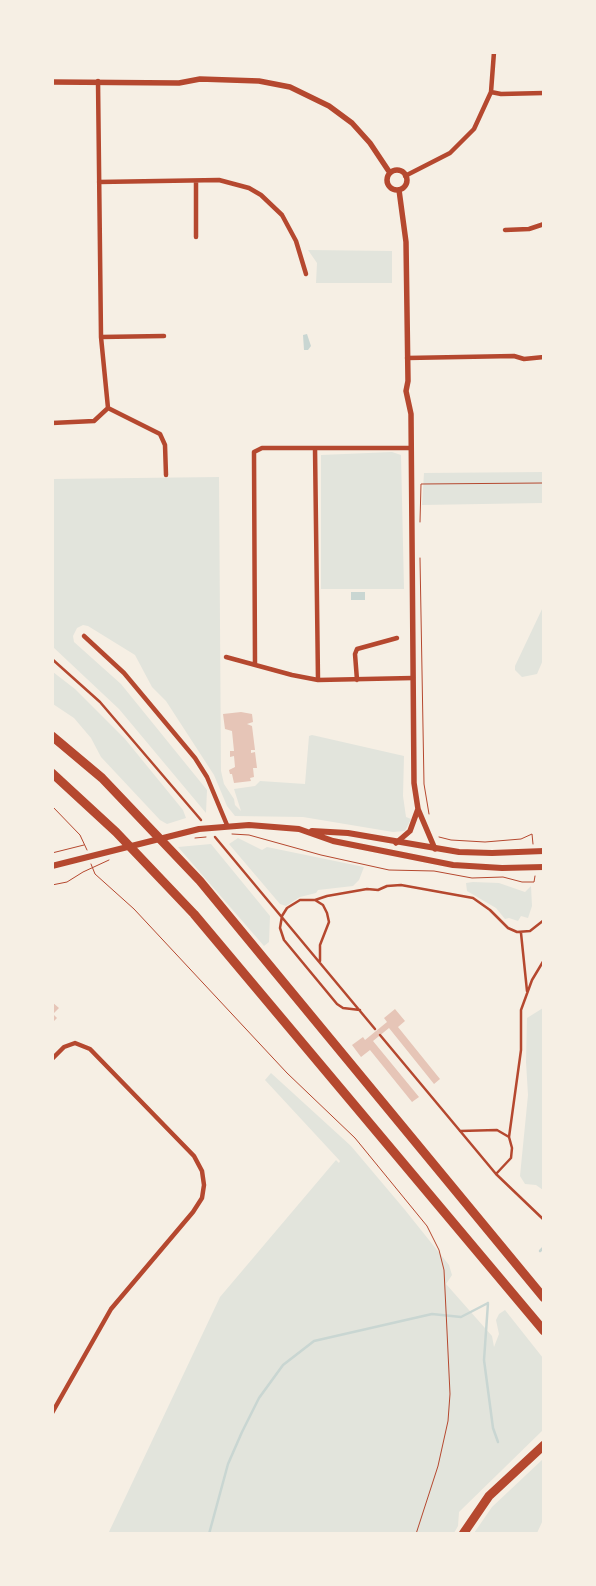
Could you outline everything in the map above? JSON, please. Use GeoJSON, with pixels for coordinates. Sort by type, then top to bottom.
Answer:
{"type":"FeatureCollection","features":[{"type":"Feature","properties":{"kind":"highway"},"geometry":{"type":"LineString","coordinates":[[52,736],[102,778],[200,881],[544,1298]]}},
{"type":"Feature","properties":{"kind":"highway"},"geometry":{"type":"LineString","coordinates":[[52,773],[116,832],[194,914],[544,1331]]}},
{"type":"Feature","properties":{"kind":"highway"},"geometry":{"type":"LineString","coordinates":[[463,1534],[476,1511],[489,1496],[544,1444]]}},
{"type":"Feature","properties":{"kind":"main road"},"geometry":{"type":"LineString","coordinates":[[52,866],[174,834],[217,826],[275,826],[341,832],[435,849],[492,853],[544,851]]}},
{"type":"Feature","properties":{"kind":"main road"},"geometry":{"type":"LineString","coordinates":[[304,830],[333,841],[454,865],[502,868],[544,867]]}},
{"type":"Feature","properties":{"kind":"street"},"geometry":{"type":"LineString","coordinates":[[405,176],[437,160],[459,146],[479,120],[491,92],[494,52]]}},
{"type":"Feature","properties":{"kind":"street"},"geometry":{"type":"LineString","coordinates":[[52,82],[179,83],[200,78],[259,81],[290,87],[329,106],[352,123],[370,143],[390,173]]}},
{"type":"Feature","properties":{"kind":"street"},"geometry":{"type":"LineString","coordinates":[[98,81],[101,337],[108,408]]}},
{"type":"Feature","properties":{"kind":"street"},"geometry":{"type":"LineString","coordinates":[[491,92],[501,94],[544,93]]}},
{"type":"Feature","properties":{"kind":"street"},"geometry":{"type":"LineString","coordinates":[[398,171],[405,176],[406,183],[399,190],[392,189],[388,184],[387,178],[390,173],[398,171]]}},
{"type":"Feature","properties":{"kind":"street"},"geometry":{"type":"LineString","coordinates":[[196,181],[196,237]]}},
{"type":"Feature","properties":{"kind":"street"},"geometry":{"type":"LineString","coordinates":[[99,182],[229,182],[249,188],[276,208],[287,223],[296,241],[306,274]]}},
{"type":"Feature","properties":{"kind":"street"},"geometry":{"type":"LineString","coordinates":[[399,190],[406,242],[406,391],[411,414],[414,783],[418,809],[435,849]]}},
{"type":"Feature","properties":{"kind":"street"},"geometry":{"type":"LineString","coordinates":[[505,230],[529,229],[544,224]]}},
{"type":"Feature","properties":{"kind":"street"},"geometry":{"type":"LineString","coordinates":[[101,337],[164,336]]}},
{"type":"Feature","properties":{"kind":"street"},"geometry":{"type":"LineString","coordinates":[[407,358],[514,356],[524,360],[544,357]]}},
{"type":"Feature","properties":{"kind":"street"},"geometry":{"type":"LineString","coordinates":[[52,423],[94,421],[108,408]]}},
{"type":"Feature","properties":{"kind":"street"},"geometry":{"type":"LineString","coordinates":[[108,408],[160,434],[165,445],[166,475]]}},
{"type":"Feature","properties":{"kind":"street"},"geometry":{"type":"LineString","coordinates":[[255,665],[254,452],[262,448],[410,448]]}},
{"type":"Feature","properties":{"kind":"street"},"geometry":{"type":"LineString","coordinates":[[315,448],[318,680]]}},
{"type":"Feature","properties":{"kind":"street"},"geometry":{"type":"LineString","coordinates":[[84,636],[124,674],[195,758],[207,777],[227,826]]}},
{"type":"Feature","properties":{"kind":"street"},"geometry":{"type":"LineString","coordinates":[[356,680],[355,654],[357,649],[397,638]]}},
{"type":"Feature","properties":{"kind":"street"},"geometry":{"type":"LineString","coordinates":[[226,657],[318,680],[413,678]]}},
{"type":"Feature","properties":{"kind":"street"},"geometry":{"type":"LineString","coordinates":[[396,842],[410,831],[418,809]]}},
{"type":"Feature","properties":{"kind":"street"},"geometry":{"type":"LineString","coordinates":[[52,1059],[69,1045],[78,1043],[90,1049],[194,1156],[202,1171],[204,1185],[202,1198],[194,1212],[111,1309],[52,1413]]}},
{"type":"Feature","properties":{"kind":"lane"},"geometry":{"type":"LineString","coordinates":[[52,659],[106,708],[201,820]]}},
{"type":"Feature","properties":{"kind":"lane"},"geometry":{"type":"LineString","coordinates":[[215,837],[375,1029]]}},
{"type":"Feature","properties":{"kind":"lane"},"geometry":{"type":"LineString","coordinates":[[360,1010],[339,1006],[290,949],[282,934],[282,916],[287,908],[295,902],[401,885],[466,896],[490,910],[508,928],[521,933],[535,928],[544,920]]}},
{"type":"Feature","properties":{"kind":"lane"},"geometry":{"type":"LineString","coordinates":[[315,900],[326,909],[329,922],[320,945],[320,962]]}},
{"type":"Feature","properties":{"kind":"lane"},"geometry":{"type":"LineString","coordinates":[[521,933],[527,992]]}},
{"type":"Feature","properties":{"kind":"lane"},"geometry":{"type":"LineString","coordinates":[[496,1174],[511,1158],[512,1148],[508,1137],[521,1050],[520,1020],[527,992],[544,960]]}},
{"type":"Feature","properties":{"kind":"lane"},"geometry":{"type":"LineString","coordinates":[[380,1036],[496,1174],[534,1213],[544,1220]]}},
{"type":"Feature","properties":{"kind":"lane"},"geometry":{"type":"LineString","coordinates":[[460,1131],[497,1130],[508,1137]]}},
{"type":"Feature","properties":{"kind":"path"},"geometry":{"type":"LineString","coordinates":[[420,524],[422,484],[544,483]]}},
{"type":"Feature","properties":{"kind":"path"},"geometry":{"type":"LineString","coordinates":[[420,550],[424,784],[430,820]]}},
{"type":"Feature","properties":{"kind":"path"},"geometry":{"type":"LineString","coordinates":[[52,806],[80,835],[84,844],[52,853]]}},
{"type":"Feature","properties":{"kind":"path"},"geometry":{"type":"LineString","coordinates":[[232,834],[249,835],[321,855],[389,870],[434,871],[472,878],[503,877],[522,882],[534,882],[535,877]]}},
{"type":"Feature","properties":{"kind":"path"},"geometry":{"type":"LineString","coordinates":[[435,835],[451,840],[485,842],[521,839],[530,834],[532,834],[532,838]]}},
{"type":"Feature","properties":{"kind":"path"},"geometry":{"type":"LineString","coordinates":[[52,885],[67,882],[110,860]]}},
{"type":"Feature","properties":{"kind":"path"},"geometry":{"type":"LineString","coordinates":[[92,868],[134,909],[287,1073],[355,1138],[427,1226],[439,1250],[444,1270],[448,1331],[450,1394],[448,1422],[438,1466],[416,1534]]}},
{"type":"Feature","properties":{"kind":"shaded area"},"geometry":{"type":"Polygon","coordinates":[[[308,250],[392,251],[392,283],[316,283],[317,263],[308,250]]]}},
{"type":"Feature","properties":{"kind":"shaded area"},"geometry":{"type":"Polygon","coordinates":[[[307,334],[311,346],[308,350],[304,350],[303,335],[307,334]]]}},
{"type":"Feature","properties":{"kind":"shaded area"},"geometry":{"type":"Polygon","coordinates":[[[392,452],[401,455],[404,589],[321,589],[321,455],[392,452]]]}},
{"type":"Feature","properties":{"kind":"shaded area"},"geometry":{"type":"Polygon","coordinates":[[[543,472],[543,503],[422,505],[424,473],[543,472]]]}},
{"type":"Feature","properties":{"kind":"shaded area"},"geometry":{"type":"Polygon","coordinates":[[[219,477],[221,771],[224,784],[234,799],[235,805],[241,811],[234,789],[255,786],[260,781],[305,784],[309,736],[312,735],[404,756],[403,796],[406,817],[411,819],[405,831],[393,832],[303,817],[235,816],[227,806],[214,775],[166,701],[152,687],[135,655],[88,626],[83,625],[77,628],[73,636],[74,642],[121,684],[207,790],[206,813],[119,709],[53,647],[53,479],[219,477]]]}},
{"type":"Feature","properties":{"kind":"shaded area"},"geometry":{"type":"Polygon","coordinates":[[[351,592],[365,592],[365,600],[351,600],[351,592]]]}},
{"type":"Feature","properties":{"kind":"shaded area"},"geometry":{"type":"Polygon","coordinates":[[[543,607],[543,660],[537,674],[522,677],[515,670],[515,666],[543,607]]]}},
{"type":"Feature","properties":{"kind":"shaded area"},"geometry":{"type":"Polygon","coordinates":[[[53,672],[75,689],[125,739],[183,810],[186,818],[167,824],[160,820],[101,757],[91,738],[74,718],[53,704],[53,672]]]}},
{"type":"Feature","properties":{"kind":"shaded area"},"geometry":{"type":"Polygon","coordinates":[[[238,838],[262,850],[267,847],[364,867],[359,880],[353,886],[318,890],[316,893],[300,897],[286,906],[280,904],[229,844],[238,838]]]}},
{"type":"Feature","properties":{"kind":"shaded area"},"geometry":{"type":"Polygon","coordinates":[[[211,844],[270,916],[269,942],[264,946],[178,847],[211,844]]]}},
{"type":"Feature","properties":{"kind":"shaded area"},"geometry":{"type":"Polygon","coordinates":[[[466,883],[499,883],[525,892],[531,886],[532,906],[528,918],[521,916],[518,921],[509,918],[505,919],[496,908],[467,891],[466,883]]]}},
{"type":"Feature","properties":{"kind":"shaded area"},"geometry":{"type":"Polygon","coordinates":[[[543,1008],[543,1190],[536,1185],[525,1184],[520,1176],[528,1095],[526,1062],[527,1018],[543,1008]]]}},
{"type":"Feature","properties":{"kind":"shaded area"},"geometry":{"type":"Polygon","coordinates":[[[271,1073],[351,1146],[405,1210],[449,1265],[452,1275],[446,1284],[492,1336],[494,1347],[499,1334],[496,1320],[499,1314],[505,1310],[543,1358],[543,1430],[459,1512],[458,1526],[454,1533],[108,1534],[220,1297],[336,1160],[339,1163],[340,1161],[265,1080],[271,1073]]]}},
{"type":"Feature","properties":{"kind":"shaded area"},"geometry":{"type":"Polygon","coordinates":[[[543,1459],[543,1520],[537,1533],[474,1533],[492,1507],[543,1459]]]}},
{"type":"Feature","properties":{"kind":"building"},"geometry":{"type":"Polygon","coordinates":[[[241,712],[252,714],[253,722],[247,724],[252,726],[255,750],[251,750],[251,753],[255,752],[257,768],[253,768],[254,777],[250,778],[251,781],[234,783],[229,770],[235,767],[234,756],[230,757],[230,751],[234,751],[232,731],[225,729],[223,714],[241,712]]]}},
{"type":"Feature","properties":{"kind":"building"},"geometry":{"type":"Polygon","coordinates":[[[52,1002],[59,1008],[53,1014],[57,1018],[52,1023],[52,1002]]]}},
{"type":"Feature","properties":{"kind":"building"},"geometry":{"type":"Polygon","coordinates":[[[395,1009],[405,1021],[398,1027],[440,1079],[434,1084],[389,1028],[373,1041],[419,1097],[412,1102],[370,1050],[361,1057],[352,1045],[363,1037],[365,1040],[387,1022],[384,1018],[395,1009]]]}},
{"type":"Feature","properties":{"kind":"waterway"},"geometry":{"type":"LineString","coordinates":[[540,1251],[544,1247]]}},
{"type":"Feature","properties":{"kind":"waterway"},"geometry":{"type":"LineString","coordinates":[[488,1303],[484,1360],[493,1428],[498,1442]]}},
{"type":"Feature","properties":{"kind":"waterway"},"geometry":{"type":"LineString","coordinates":[[209,1534],[228,1464],[242,1432],[259,1398],[283,1365],[314,1341],[432,1314],[461,1317],[488,1303]]}}]}
